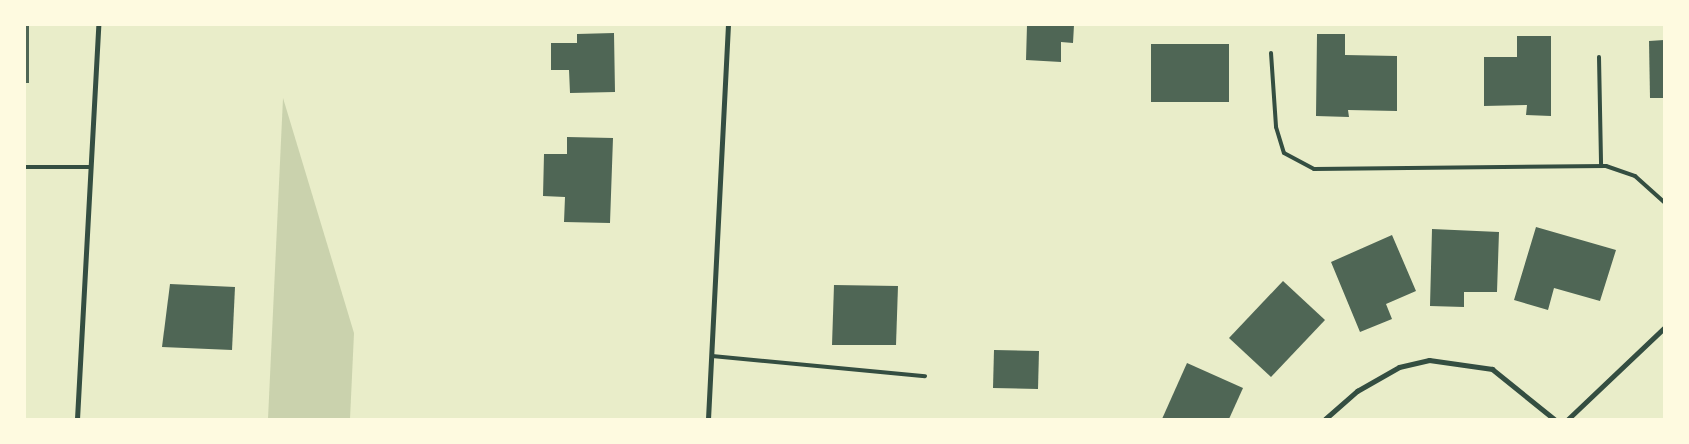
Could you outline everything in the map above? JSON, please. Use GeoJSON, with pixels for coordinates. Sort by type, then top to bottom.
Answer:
{"type":"FeatureCollection","features":[{"type":"Feature","properties":{"kind":"street"},"geometry":{"type":"LineString","coordinates":[[77,419],[98,25]]}},
{"type":"Feature","properties":{"kind":"street"},"geometry":{"type":"LineString","coordinates":[[708,419],[728,25]]}},
{"type":"Feature","properties":{"kind":"street"},"geometry":{"type":"LineString","coordinates":[[1568,419],[1664,328]]}},
{"type":"Feature","properties":{"kind":"street"},"geometry":{"type":"LineString","coordinates":[[1325,419],[1357,391],[1399,367],[1429,360],[1492,369],[1554,419]]}},
{"type":"Feature","properties":{"kind":"lane"},"geometry":{"type":"LineString","coordinates":[[1271,53],[1276,127],[1284,153],[1314,169],[1601,166],[1635,176],[1664,202]]}},
{"type":"Feature","properties":{"kind":"lane"},"geometry":{"type":"LineString","coordinates":[[1599,57],[1601,166]]}},
{"type":"Feature","properties":{"kind":"lane"},"geometry":{"type":"LineString","coordinates":[[25,167],[90,167]]}},
{"type":"Feature","properties":{"kind":"lane"},"geometry":{"type":"LineString","coordinates":[[712,356],[925,376]]}},
{"type":"Feature","properties":{"kind":"green space"},"geometry":{"type":"Polygon","coordinates":[[[283,98],[354,333],[350,419],[268,419],[283,98]]]}},
{"type":"Feature","properties":{"kind":"building"},"geometry":{"type":"Polygon","coordinates":[[[25,25],[29,25],[29,83],[25,83],[25,25]]]}},
{"type":"Feature","properties":{"kind":"building"},"geometry":{"type":"Polygon","coordinates":[[[1027,25],[1074,25],[1073,43],[1061,42],[1061,62],[1026,60],[1027,25]]]}},
{"type":"Feature","properties":{"kind":"building"},"geometry":{"type":"Polygon","coordinates":[[[614,33],[615,92],[570,93],[569,70],[551,70],[551,43],[577,43],[577,34],[614,33]]]}},
{"type":"Feature","properties":{"kind":"building"},"geometry":{"type":"Polygon","coordinates":[[[1317,34],[1345,34],[1345,55],[1397,56],[1397,111],[1348,110],[1349,117],[1316,116],[1317,34]]]}},
{"type":"Feature","properties":{"kind":"building"},"geometry":{"type":"Polygon","coordinates":[[[1517,36],[1551,36],[1551,116],[1526,115],[1527,105],[1484,106],[1484,57],[1517,57],[1517,36]]]}},
{"type":"Feature","properties":{"kind":"building"},"geometry":{"type":"Polygon","coordinates":[[[1664,40],[1664,98],[1650,98],[1649,41],[1664,40]]]}},
{"type":"Feature","properties":{"kind":"building"},"geometry":{"type":"Polygon","coordinates":[[[1151,44],[1229,44],[1229,102],[1151,102],[1151,44]]]}},
{"type":"Feature","properties":{"kind":"building"},"geometry":{"type":"Polygon","coordinates":[[[567,137],[613,138],[610,223],[564,222],[565,197],[543,196],[544,154],[567,154],[567,137]]]}},
{"type":"Feature","properties":{"kind":"building"},"geometry":{"type":"Polygon","coordinates":[[[1536,227],[1616,250],[1600,301],[1554,288],[1548,310],[1514,300],[1536,227]]]}},
{"type":"Feature","properties":{"kind":"building"},"geometry":{"type":"Polygon","coordinates":[[[1432,229],[1499,232],[1497,292],[1464,292],[1464,307],[1430,306],[1432,229]]]}},
{"type":"Feature","properties":{"kind":"building"},"geometry":{"type":"Polygon","coordinates":[[[1392,235],[1416,291],[1386,304],[1392,319],[1360,332],[1331,262],[1392,235]]]}},
{"type":"Feature","properties":{"kind":"building"},"geometry":{"type":"Polygon","coordinates":[[[1283,281],[1325,320],[1271,377],[1229,338],[1283,281]]]}},
{"type":"Feature","properties":{"kind":"building"},"geometry":{"type":"Polygon","coordinates":[[[170,284],[235,287],[232,350],[162,347],[170,284]]]}},
{"type":"Feature","properties":{"kind":"building"},"geometry":{"type":"Polygon","coordinates":[[[834,285],[898,286],[896,345],[832,345],[834,285]]]}},
{"type":"Feature","properties":{"kind":"building"},"geometry":{"type":"Polygon","coordinates":[[[994,350],[1039,351],[1038,389],[993,388],[994,350]]]}},
{"type":"Feature","properties":{"kind":"building"},"geometry":{"type":"Polygon","coordinates":[[[1187,363],[1243,388],[1229,419],[1162,419],[1187,363]]]}}]}
